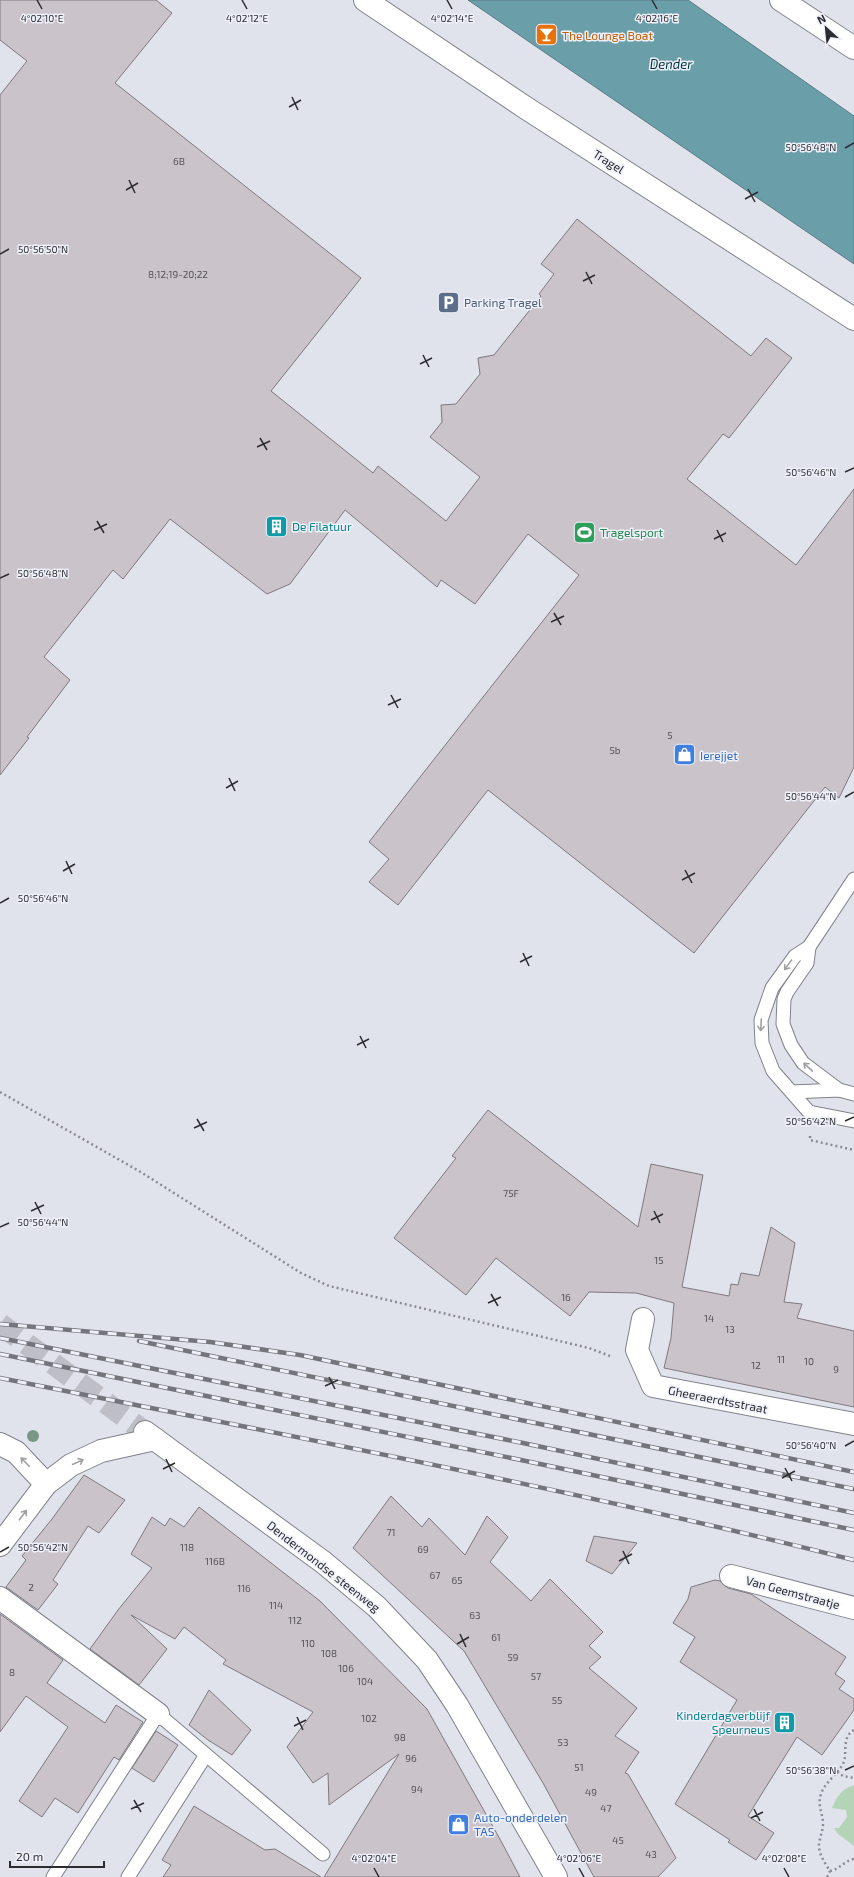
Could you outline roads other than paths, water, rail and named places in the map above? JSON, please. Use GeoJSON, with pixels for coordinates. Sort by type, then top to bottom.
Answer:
{"type":"FeatureCollection","features":[{"type":"Feature","properties":{"kind":"street","name":"Tragel"},"geometry":{"type":"LineString","coordinates":[[365,0],[526,108],[854,319]]}},
{"type":"Feature","properties":{"kind":"street"},"geometry":{"type":"LineString","coordinates":[[781,0],[854,48]]}},
{"type":"Feature","properties":{"kind":"street","name":"Gheeraerdtsstraat"},"geometry":{"type":"LineString","coordinates":[[643,1319],[636,1350],[653,1386],[854,1424]]}},
{"type":"Feature","properties":{"kind":"street","name":"Dendermondse steenweg"},"geometry":{"type":"LineString","coordinates":[[46,1484],[71,1465],[101,1451],[150,1435],[323,1562],[377,1607],[427,1660],[457,1705],[556,1877]]}},
{"type":"Feature","properties":{"kind":"street"},"geometry":{"type":"LineString","coordinates":[[0,1444],[16,1452],[46,1484],[0,1546]]}},
{"type":"Feature","properties":{"kind":"street","name":"Van Geemstraatje"},"geometry":{"type":"LineString","coordinates":[[731,1576],[854,1608]]}},
{"type":"Feature","properties":{"kind":"street"},"geometry":{"type":"LineString","coordinates":[[0,1598],[158,1714]]}},
{"type":"Feature","properties":{"kind":"lane"},"geometry":{"type":"LineString","coordinates":[[854,879],[809,947],[795,956],[772,988],[761,1020],[762,1043],[765,1054],[773,1071],[809,1112],[854,1121]]}},
{"type":"Feature","properties":{"kind":"lane"},"geometry":{"type":"LineString","coordinates":[[809,947],[807,962],[784,999],[783,1024],[790,1045],[803,1063],[839,1090]]}},
{"type":"Feature","properties":{"kind":"lane"},"geometry":{"type":"LineString","coordinates":[[792,1092],[839,1090],[854,1094]]}},
{"type":"Feature","properties":{"kind":"lane"},"geometry":{"type":"LineString","coordinates":[[53,1877],[158,1714],[323,1854]]}},
{"type":"Feature","properties":{"kind":"lane"},"geometry":{"type":"LineString","coordinates":[[128,1877],[206,1755]]}},
{"type":"Feature","properties":{"kind":"water","name":"Dender"},"geometry":{"type":"Polygon","coordinates":[[[468,0],[688,0],[854,116],[854,264],[468,0]]]}},
{"type":"Feature","properties":{"kind":"tunnel"},"geometry":{"type":"LineString","coordinates":[[0,1324],[145,1432]]}},
{"type":"Feature","properties":{"kind":"railway"},"geometry":{"type":"LineString","coordinates":[[0,1324],[210,1342],[300,1355],[854,1472]]}},
{"type":"Feature","properties":{"kind":"railway"},"geometry":{"type":"LineString","coordinates":[[0,1338],[523,1443],[854,1513]]}},
{"type":"Feature","properties":{"kind":"railway"},"geometry":{"type":"LineString","coordinates":[[139,1341],[854,1489]]}},
{"type":"Feature","properties":{"kind":"railway"},"geometry":{"type":"LineString","coordinates":[[0,1354],[521,1460],[854,1530]]}},
{"type":"Feature","properties":{"kind":"railway"},"geometry":{"type":"LineString","coordinates":[[0,1378],[535,1486],[748,1534],[854,1560]]}},
{"type":"Feature","properties":{"kind":"place","name":"The Lounge Boat"},"geometry":{"type":"Point","coordinates":[546,35]}},
{"type":"Feature","properties":{"kind":"place","name":"Parking Tragel"},"geometry":{"type":"Point","coordinates":[448,302]}},
{"type":"Feature","properties":{"kind":"place","name":"De Filatuur"},"geometry":{"type":"Point","coordinates":[277,526]}},
{"type":"Feature","properties":{"kind":"place","name":"Tragelsport"},"geometry":{"type":"Point","coordinates":[585,532]}},
{"type":"Feature","properties":{"kind":"place","name":"Ierejjet"},"geometry":{"type":"Point","coordinates":[684,755]}},
{"type":"Feature","properties":{"kind":"place","name":"Kinderdagverblijf Speurneus"},"geometry":{"type":"Point","coordinates":[785,1722]}},
{"type":"Feature","properties":{"kind":"place","name":"Auto-onderdelen TAS"},"geometry":{"type":"Point","coordinates":[459,1824]}}]}
